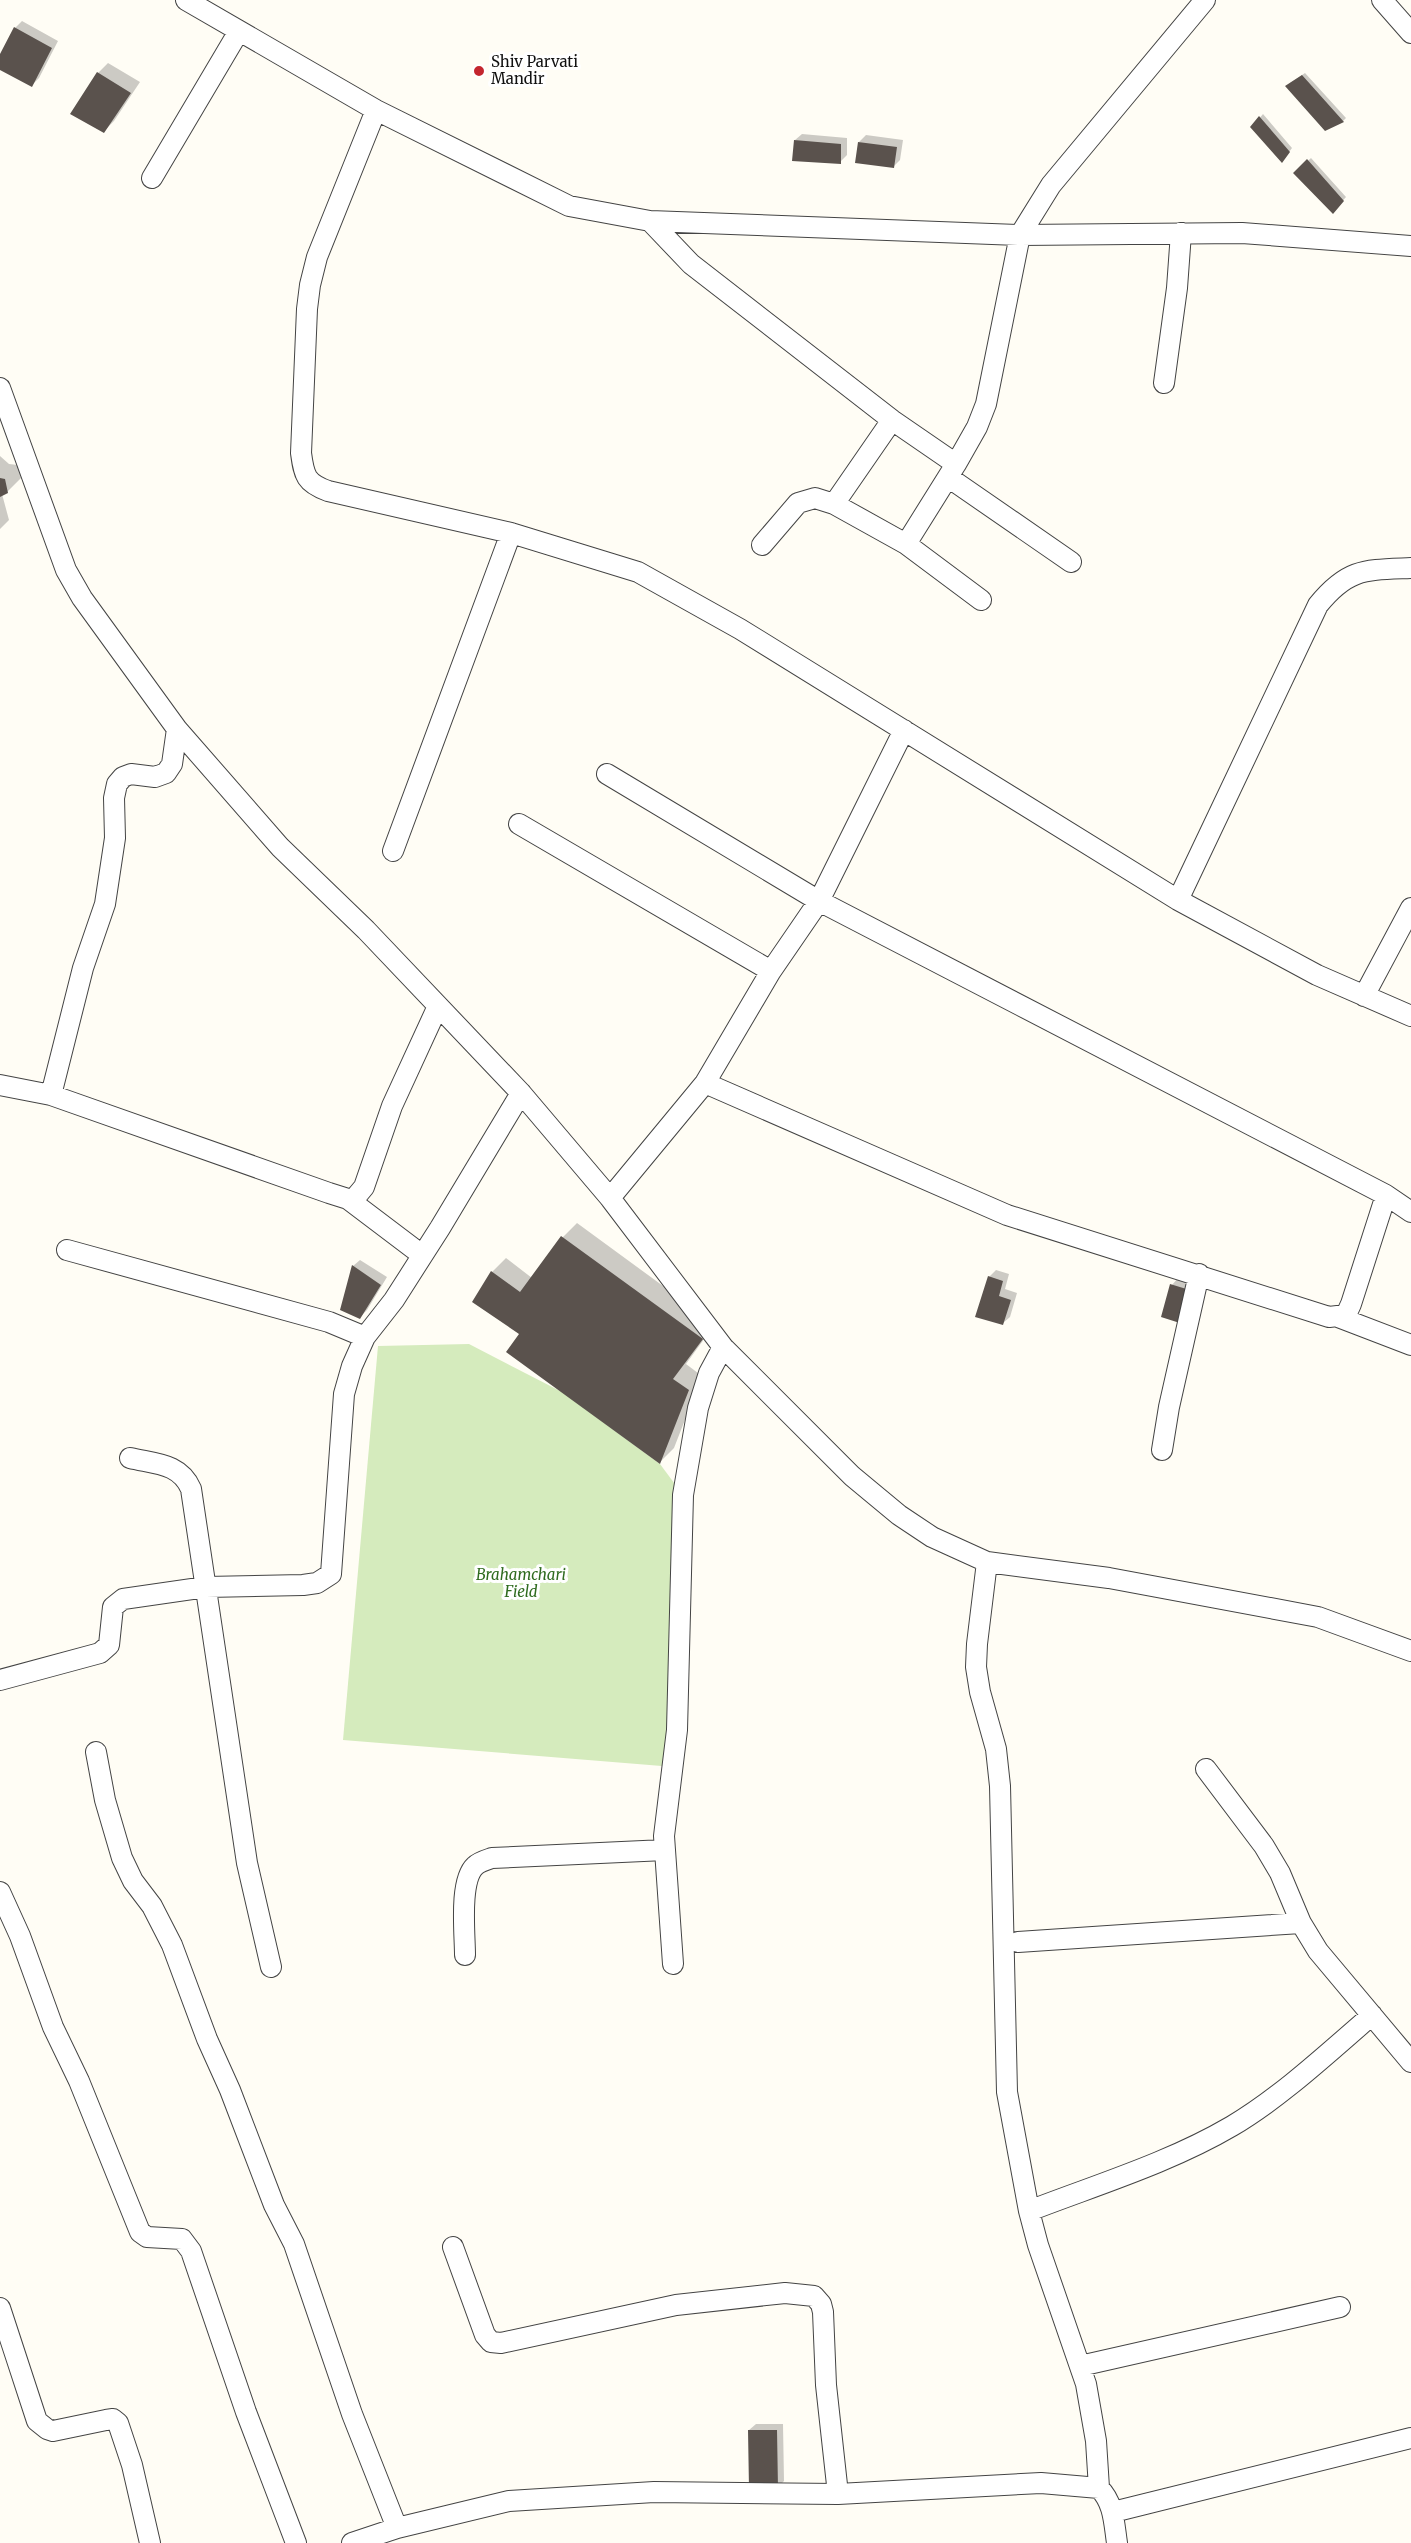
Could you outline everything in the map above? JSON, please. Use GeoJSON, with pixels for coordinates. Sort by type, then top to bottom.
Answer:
{"type":"FeatureCollection","features":[{"type":"Feature","properties":{"kind":"street"},"geometry":{"type":"LineString","coordinates":[[186,0],[376,110],[569,206],[650,222],[1020,236],[1242,232],[1411,246]]}},
{"type":"Feature","properties":{"kind":"street"},"geometry":{"type":"LineString","coordinates":[[906,544],[977,427],[986,405],[1020,236],[1051,186],[1205,0]]}},
{"type":"Feature","properties":{"kind":"street"},"geometry":{"type":"LineString","coordinates":[[1382,0],[1411,33]]}},
{"type":"Feature","properties":{"kind":"street"},"geometry":{"type":"LineString","coordinates":[[152,178],[239,31]]}},
{"type":"Feature","properties":{"kind":"street"},"geometry":{"type":"LineString","coordinates":[[376,110],[317,257],[310,285],[302,442],[303,472],[314,486],[511,533],[638,573],[740,629],[1178,900],[1317,975],[1411,1016]]}},
{"type":"Feature","properties":{"kind":"street"},"geometry":{"type":"LineString","coordinates":[[650,222],[691,264],[1071,562]]}},
{"type":"Feature","properties":{"kind":"street"},"geometry":{"type":"LineString","coordinates":[[1164,383],[1175,307],[1181,233]]}},
{"type":"Feature","properties":{"kind":"street"},"geometry":{"type":"LineString","coordinates":[[0,388],[66,570],[82,598],[177,729],[280,847],[366,930],[521,1093],[609,1198],[723,1347],[852,1476],[932,1537],[987,1562],[1109,1578],[1318,1617],[1411,1651]]}},
{"type":"Feature","properties":{"kind":"street"},"geometry":{"type":"LineString","coordinates":[[834,504],[892,420]]}},
{"type":"Feature","properties":{"kind":"street"},"geometry":{"type":"LineString","coordinates":[[762,545],[798,503],[815,498],[834,504],[906,544],[981,600]]}},
{"type":"Feature","properties":{"kind":"street"},"geometry":{"type":"LineString","coordinates":[[393,851],[511,533]]}},
{"type":"Feature","properties":{"kind":"street"},"geometry":{"type":"LineString","coordinates":[[1178,900],[1318,605],[1334,586],[1355,573],[1411,568]]}},
{"type":"Feature","properties":{"kind":"street"},"geometry":{"type":"LineString","coordinates":[[51,1095],[83,968],[105,904],[115,838],[114,798],[117,784],[123,777],[131,774],[155,777],[166,773],[172,764],[177,729]]}},
{"type":"Feature","properties":{"kind":"street"},"geometry":{"type":"LineString","coordinates":[[609,1198],[705,1083],[771,971],[819,901],[904,730]]}},
{"type":"Feature","properties":{"kind":"street"},"geometry":{"type":"LineString","coordinates":[[607,774],[819,901],[1386,1195],[1411,1212]]}},
{"type":"Feature","properties":{"kind":"street"},"geometry":{"type":"LineString","coordinates":[[519,824],[771,971]]}},
{"type":"Feature","properties":{"kind":"street"},"geometry":{"type":"LineString","coordinates":[[1364,996],[1411,908]]}},
{"type":"Feature","properties":{"kind":"street"},"geometry":{"type":"LineString","coordinates":[[348,1199],[359,1195],[364,1187],[392,1106],[438,1006]]}},
{"type":"Feature","properties":{"kind":"street"},"geometry":{"type":"LineString","coordinates":[[705,1083],[1007,1215],[1329,1317],[1346,1315],[1386,1195]]}},
{"type":"Feature","properties":{"kind":"street"},"geometry":{"type":"LineString","coordinates":[[0,1085],[51,1095],[348,1199],[422,1255]]}},
{"type":"Feature","properties":{"kind":"street"},"geometry":{"type":"LineString","coordinates":[[0,1680],[100,1653],[109,1645],[113,1607],[123,1599],[206,1587],[303,1585],[317,1583],[331,1574],[344,1394],[352,1366],[365,1337],[394,1300],[521,1093]]}},
{"type":"Feature","properties":{"kind":"street"},"geometry":{"type":"LineString","coordinates":[[67,1250],[329,1323],[365,1337]]}},
{"type":"Feature","properties":{"kind":"street"},"geometry":{"type":"LineString","coordinates":[[1162,1449],[1169,1407],[1199,1274]]}},
{"type":"Feature","properties":{"kind":"street"},"geometry":{"type":"LineString","coordinates":[[1338,1317],[1411,1345]]}},
{"type":"Feature","properties":{"kind":"street"},"geometry":{"type":"LineString","coordinates":[[673,1964],[664,1836],[677,1730],[683,1495],[698,1408],[709,1374],[723,1347]]}},
{"type":"Feature","properties":{"kind":"street"},"geometry":{"type":"LineString","coordinates":[[130,1458],[178,1470],[186,1478],[191,1489],[247,1863],[271,1967]]}},
{"type":"Feature","properties":{"kind":"street"},"geometry":{"type":"LineString","coordinates":[[987,1562],[976,1644],[976,1667],[980,1692],[996,1749],[1000,1786],[1007,2092],[1029,2211],[1038,2245],[1086,2384],[1096,2441],[1099,2488]]}},
{"type":"Feature","properties":{"kind":"street"},"geometry":{"type":"LineString","coordinates":[[96,1752],[105,1800],[122,1858],[133,1881],[152,1906],[172,1945],[274,2205],[298,2256],[352,2414],[397,2528]]}},
{"type":"Feature","properties":{"kind":"street"},"geometry":{"type":"LineString","coordinates":[[1206,1769],[1264,1846],[1280,1873],[1301,1923],[1318,1951],[1411,2062]]}},
{"type":"Feature","properties":{"kind":"street"},"geometry":{"type":"LineString","coordinates":[[465,1955],[466,1880],[475,1866],[492,1858],[665,1850]]}},
{"type":"Feature","properties":{"kind":"street"},"geometry":{"type":"LineString","coordinates":[[0,1892],[20,1936],[53,2027],[79,2081],[140,2232],[147,2237],[182,2239],[191,2251],[246,2412],[296,2543]]}},
{"type":"Feature","properties":{"kind":"street"},"geometry":{"type":"LineString","coordinates":[[1018,1942],[1301,1923]]}},
{"type":"Feature","properties":{"kind":"street"},"geometry":{"type":"LineString","coordinates":[[1029,2211],[1175,2154],[1232,2126],[1309,2071],[1372,2015]]}},
{"type":"Feature","properties":{"kind":"street"},"geometry":{"type":"LineString","coordinates":[[453,2247],[485,2336],[491,2342],[501,2343],[676,2305],[785,2293],[814,2296],[823,2312],[826,2385],[838,2494]]}},
{"type":"Feature","properties":{"kind":"street"},"geometry":{"type":"LineString","coordinates":[[1080,2366],[1340,2307]]}},
{"type":"Feature","properties":{"kind":"street"},"geometry":{"type":"LineString","coordinates":[[0,2308],[37,2421],[53,2431],[113,2419],[118,2423],[132,2465],[150,2543]]}},
{"type":"Feature","properties":{"kind":"street"},"geometry":{"type":"LineString","coordinates":[[1113,2512],[1411,2438]]}},
{"type":"Feature","properties":{"kind":"street"},"geometry":{"type":"LineString","coordinates":[[352,2543],[397,2528],[509,2501],[654,2492],[838,2494],[1041,2483],[1099,2488],[1106,2495],[1113,2512],[1117,2543]]}},
{"type":"Feature","properties":{"kind":"green space","name":"Brahamchari Field"},"geometry":{"type":"Polygon","coordinates":[[[469,1344],[562,1392],[660,1464],[683,1495],[674,1767],[343,1740],[378,1346],[469,1344]]]}},
{"type":"Feature","properties":{"kind":"building"},"geometry":{"type":"Polygon","coordinates":[[[14,27],[52,48],[32,87],[0,70],[0,54],[14,27]]]}},
{"type":"Feature","properties":{"kind":"building"},"geometry":{"type":"Polygon","coordinates":[[[97,72],[131,93],[104,133],[70,114],[97,72]]]}},
{"type":"Feature","properties":{"kind":"building"},"geometry":{"type":"Polygon","coordinates":[[[1302,75],[1344,122],[1325,131],[1285,86],[1302,75]]]}},
{"type":"Feature","properties":{"kind":"building"},"geometry":{"type":"Polygon","coordinates":[[[1259,116],[1290,152],[1282,163],[1250,127],[1259,116]]]}},
{"type":"Feature","properties":{"kind":"building"},"geometry":{"type":"Polygon","coordinates":[[[794,140],[841,144],[841,164],[792,161],[794,140]]]}},
{"type":"Feature","properties":{"kind":"building"},"geometry":{"type":"Polygon","coordinates":[[[858,142],[897,147],[894,168],[855,163],[858,142]]]}},
{"type":"Feature","properties":{"kind":"building"},"geometry":{"type":"Polygon","coordinates":[[[1307,159],[1344,201],[1333,214],[1293,173],[1307,159]]]}},
{"type":"Feature","properties":{"kind":"building"},"geometry":{"type":"Polygon","coordinates":[[[0,478],[5,479],[8,493],[0,497],[0,478]]]}},
{"type":"Feature","properties":{"kind":"building"},"geometry":{"type":"Polygon","coordinates":[[[561,1236],[703,1339],[673,1379],[689,1390],[660,1464],[506,1352],[519,1334],[472,1302],[491,1271],[520,1292],[561,1236]]]}},
{"type":"Feature","properties":{"kind":"building"},"geometry":{"type":"Polygon","coordinates":[[[352,1265],[381,1285],[360,1319],[340,1310],[352,1265]]]}},
{"type":"Feature","properties":{"kind":"building"},"geometry":{"type":"Polygon","coordinates":[[[988,1276],[1003,1281],[999,1296],[1011,1300],[1003,1325],[975,1317],[988,1276]]]}},
{"type":"Feature","properties":{"kind":"building"},"geometry":{"type":"Polygon","coordinates":[[[1170,1284],[1193,1291],[1183,1324],[1161,1317],[1170,1284]]]}},
{"type":"Feature","properties":{"kind":"building"},"geometry":{"type":"Polygon","coordinates":[[[748,2430],[777,2430],[778,2489],[749,2489],[748,2430]]]}},
{"type":"Feature","properties":{"kind":"place","name":"Shiv Parvati Mandir"},"geometry":{"type":"Point","coordinates":[479,71]}}]}
